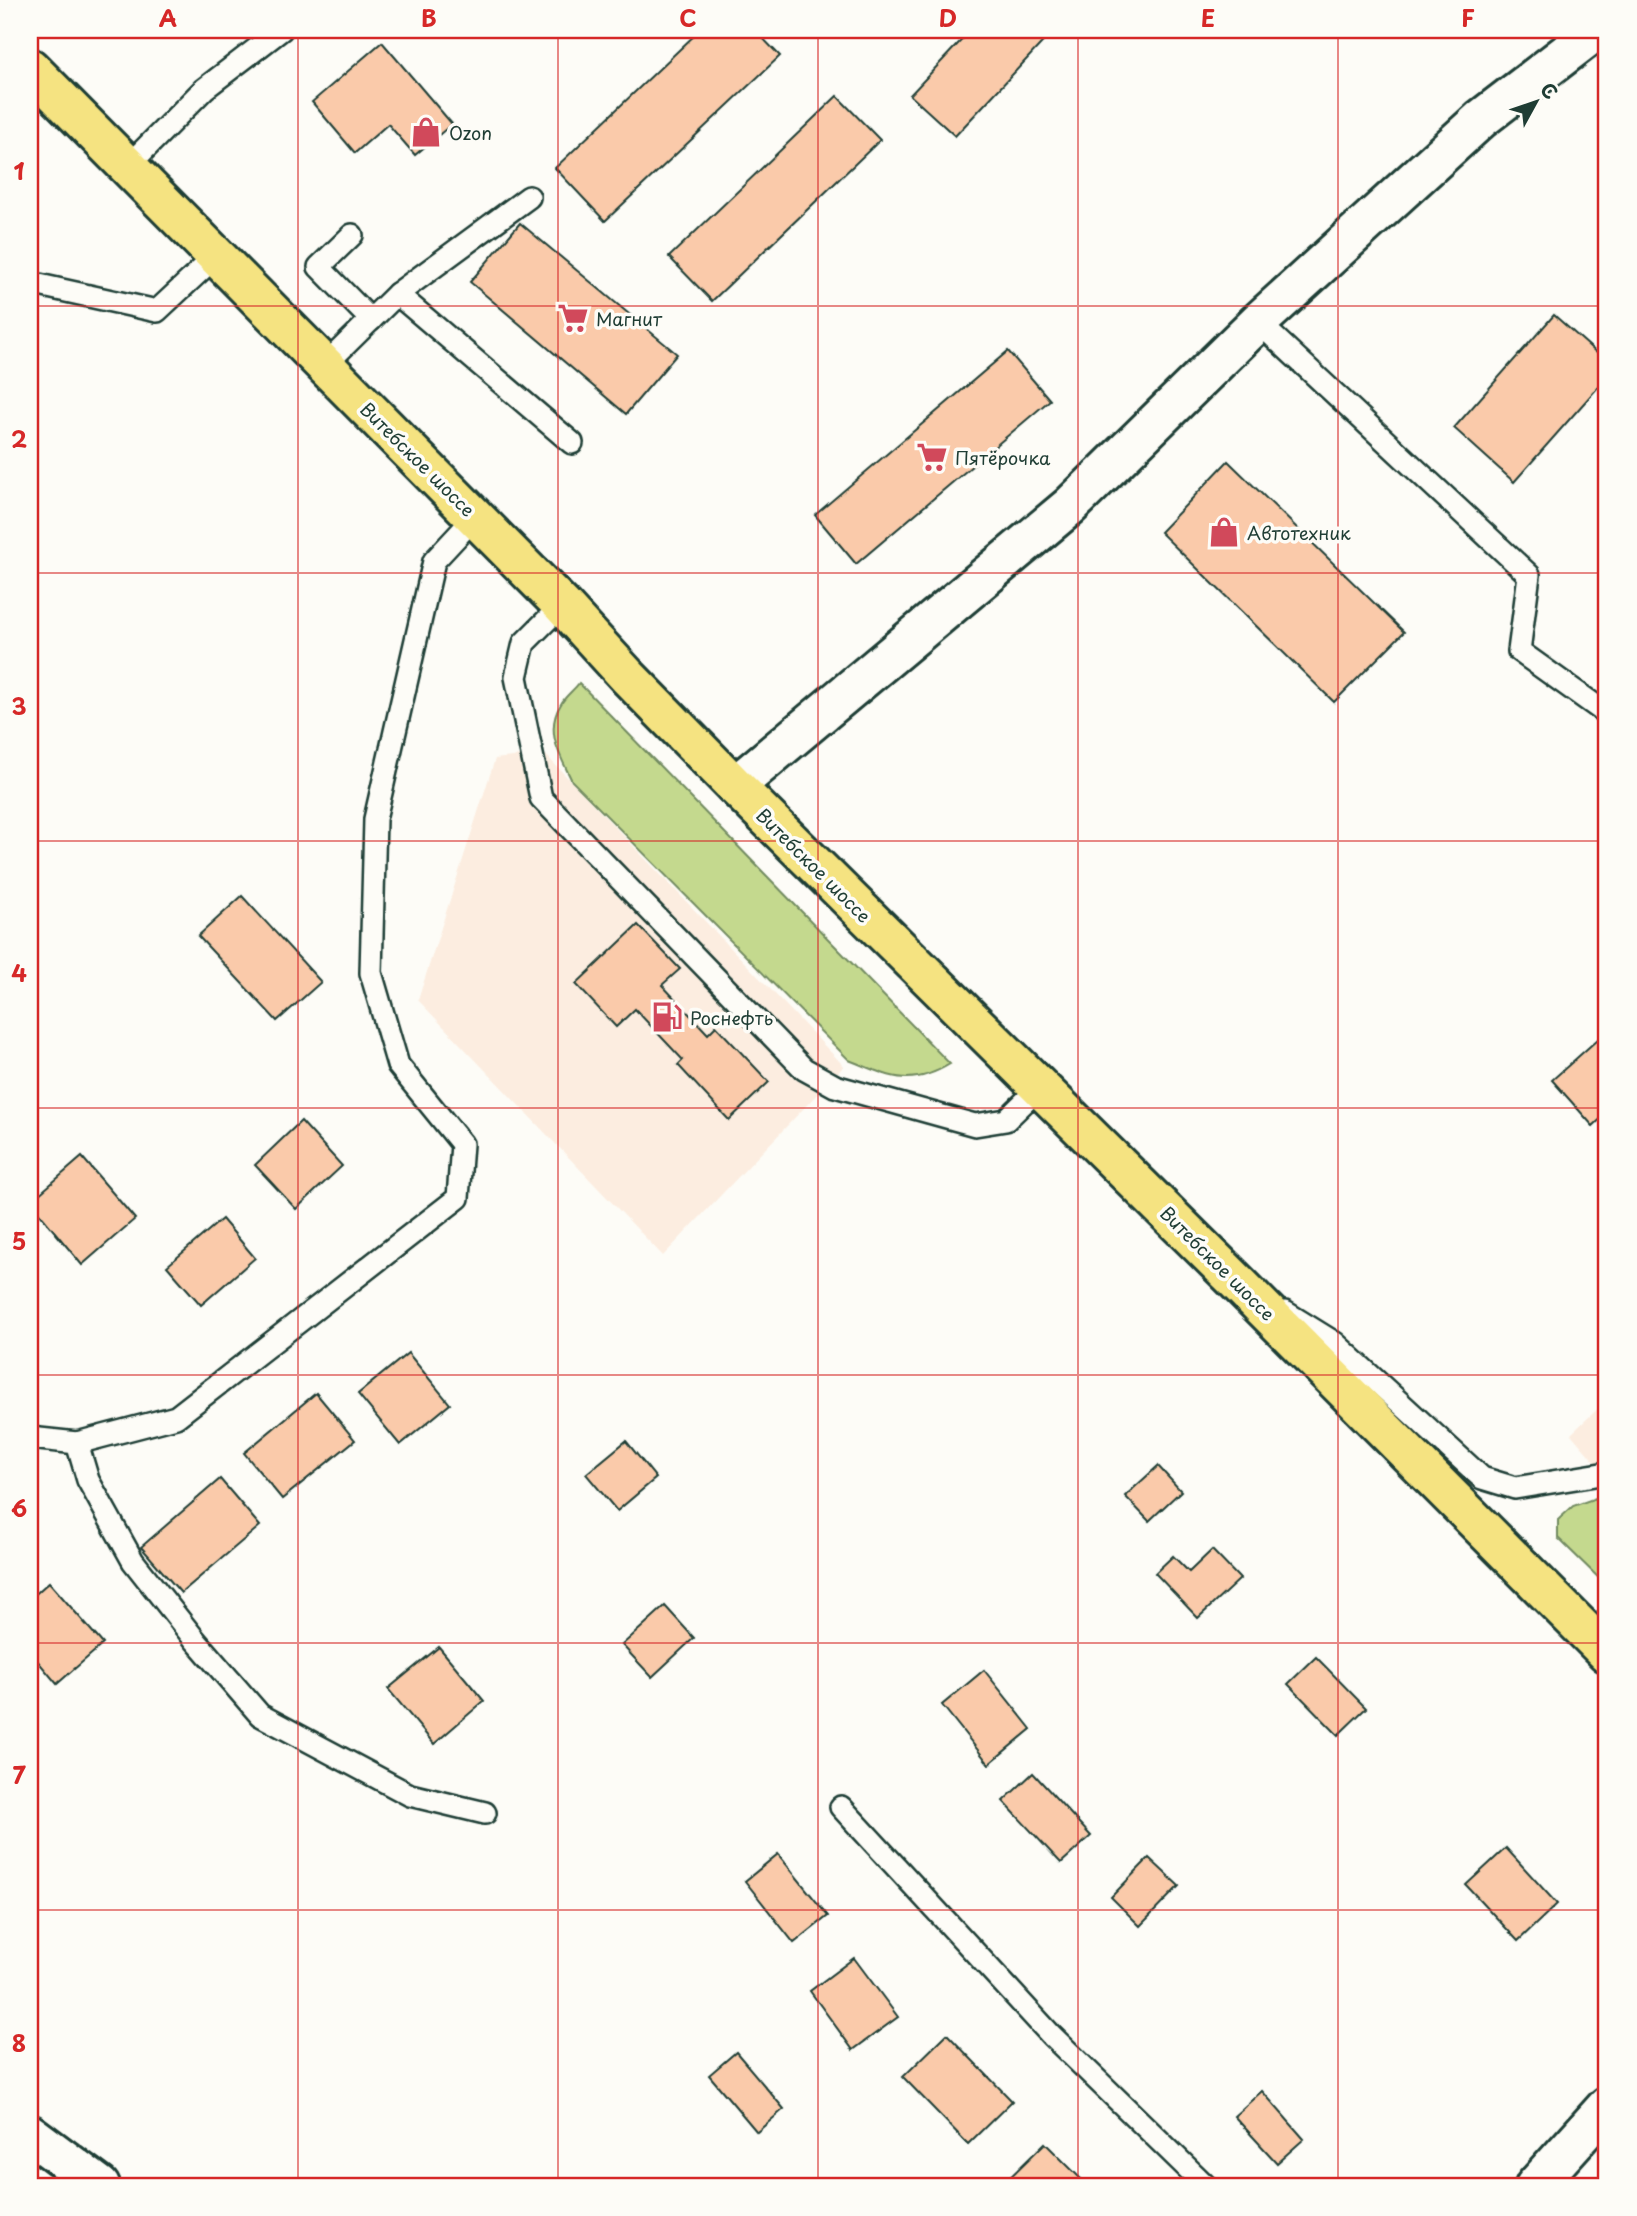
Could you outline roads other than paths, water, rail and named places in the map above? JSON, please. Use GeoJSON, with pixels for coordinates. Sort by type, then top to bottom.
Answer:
{"type":"FeatureCollection","features":[{"type":"Feature","properties":{"kind":"main road","name":"Витебское шоссе"},"geometry":{"type":"LineString","coordinates":[[30,68],[562,605],[735,786],[1240,1285],[1607,1653]]}},
{"type":"Feature","properties":{"kind":"street"},"geometry":{"type":"LineString","coordinates":[[735,786],[1070,506],[1258,322],[1481,119],[1597,30]]}},
{"type":"Feature","properties":{"kind":"street"},"geometry":{"type":"LineString","coordinates":[[1535,2186],[1607,2106]]}},
{"type":"Feature","properties":{"kind":"street"},"geometry":{"type":"LineString","coordinates":[[30,2134],[100,2186]]}},
{"type":"Feature","properties":{"kind":"lane"},"geometry":{"type":"LineString","coordinates":[[128,166],[204,89],[281,30]]}},
{"type":"Feature","properties":{"kind":"lane"},"geometry":{"type":"LineString","coordinates":[[325,365],[397,294],[529,197]]}},
{"type":"Feature","properties":{"kind":"lane"},"geometry":{"type":"LineString","coordinates":[[352,235],[319,267],[371,320]]}},
{"type":"Feature","properties":{"kind":"lane"},"geometry":{"type":"LineString","coordinates":[[30,283],[158,311],[217,256]]}},
{"type":"Feature","properties":{"kind":"lane"},"geometry":{"type":"LineString","coordinates":[[397,294],[572,443]]}},
{"type":"Feature","properties":{"kind":"lane"},"geometry":{"type":"LineString","coordinates":[[1258,322],[1529,575],[1519,651],[1607,714]]}},
{"type":"Feature","properties":{"kind":"lane"},"geometry":{"type":"LineString","coordinates":[[30,1438],[77,1443],[176,1417],[458,1198],[462,1144],[398,1065],[371,973],[375,819],[434,561],[475,517]]}},
{"type":"Feature","properties":{"kind":"lane"},"geometry":{"type":"LineString","coordinates":[[562,605],[524,643],[516,677],[541,798],[804,1069],[835,1086],[975,1125],[1006,1120],[1039,1088]]}},
{"type":"Feature","properties":{"kind":"lane"},"geometry":{"type":"LineString","coordinates":[[1240,1285],[1335,1343],[1482,1478],[1515,1488],[1607,1473]]}},
{"type":"Feature","properties":{"kind":"lane"},"geometry":{"type":"LineString","coordinates":[[77,1443],[88,1480],[133,1560],[196,1641],[260,1715],[410,1795],[485,1813]]}},
{"type":"Feature","properties":{"kind":"lane"},"geometry":{"type":"LineString","coordinates":[[841,1807],[1052,2036],[1206,2186]]}},
{"type":"Feature","properties":{"kind":"place","name":"Ozon"},"geometry":{"type":"Point","coordinates":[426,132]}},
{"type":"Feature","properties":{"kind":"place","name":"Магнит"},"geometry":{"type":"Point","coordinates":[573,318]}},
{"type":"Feature","properties":{"kind":"place","name":"Пятёрочка"},"geometry":{"type":"Point","coordinates":[932,457]}},
{"type":"Feature","properties":{"kind":"place","name":"Автотехник"},"geometry":{"type":"Point","coordinates":[1224,532]}},
{"type":"Feature","properties":{"kind":"place","name":"Роснефть"},"geometry":{"type":"Point","coordinates":[667,1017]}}]}
